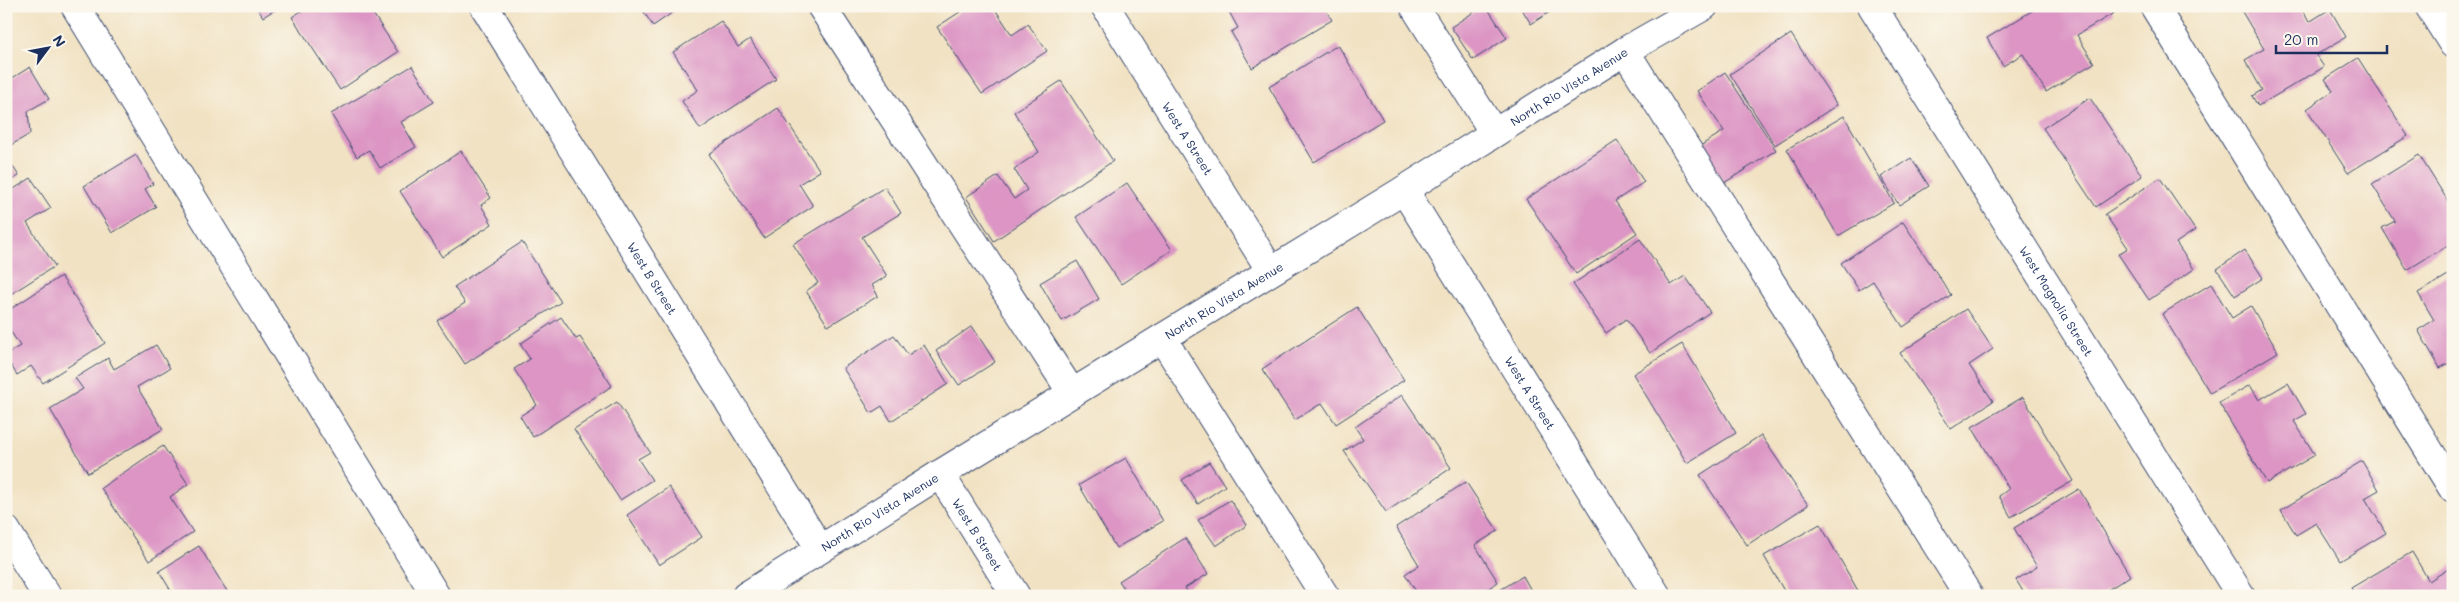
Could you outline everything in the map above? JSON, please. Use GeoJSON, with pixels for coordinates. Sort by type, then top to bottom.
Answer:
{"type":"FeatureCollection","features":[{"type":"Feature","properties":{"kind":"street"},"geometry":{"type":"LineString","coordinates":[[75,6],[436,596]]}},
{"type":"Feature","properties":{"kind":"street","name":"West B Street"},"geometry":{"type":"LineString","coordinates":[[484,6],[820,550]]}},
{"type":"Feature","properties":{"kind":"street"},"geometry":{"type":"LineString","coordinates":[[821,6],[1072,393]]}},
{"type":"Feature","properties":{"kind":"street","name":"West A Street"},"geometry":{"type":"LineString","coordinates":[[1105,6],[1271,271]]}},
{"type":"Feature","properties":{"kind":"street"},"geometry":{"type":"LineString","coordinates":[[1414,6],[1494,133]]}},
{"type":"Feature","properties":{"kind":"street","name":"West Magnolia Street"},"geometry":{"type":"LineString","coordinates":[[1872,6],[2241,596]]}},
{"type":"Feature","properties":{"kind":"street"},"geometry":{"type":"LineString","coordinates":[[2154,6],[2453,489]]}},
{"type":"Feature","properties":{"kind":"street"},"geometry":{"type":"LineString","coordinates":[[2429,6],[2453,44]]}},
{"type":"Feature","properties":{"kind":"street","name":"North Rio Vista Avenue"},"geometry":{"type":"LineString","coordinates":[[746,596],[940,474],[1404,190],[1625,50],[1702,7]]}},
{"type":"Feature","properties":{"kind":"street"},"geometry":{"type":"LineString","coordinates":[[1625,50],[1969,596]]}},
{"type":"Feature","properties":{"kind":"street","name":"West A Street"},"geometry":{"type":"LineString","coordinates":[[1404,190],[1657,596]]}},
{"type":"Feature","properties":{"kind":"street"},"geometry":{"type":"LineString","coordinates":[[1162,338],[1325,596]]}},
{"type":"Feature","properties":{"kind":"street","name":"West B Street"},"geometry":{"type":"LineString","coordinates":[[940,474],[1016,596]]}},
{"type":"Feature","properties":{"kind":"street"},"geometry":{"type":"LineString","coordinates":[[6,530],[47,596]]}},
{"type":"Feature","properties":{"kind":"building"},"geometry":{"type":"Polygon","coordinates":[[[256,6],[281,6],[263,17],[256,6]]]}},
{"type":"Feature","properties":{"kind":"building"},"geometry":{"type":"Polygon","coordinates":[[[309,6],[368,6],[398,52],[340,90],[292,17],[309,6]]]}},
{"type":"Feature","properties":{"kind":"building"},"geometry":{"type":"Polygon","coordinates":[[[640,6],[682,6],[653,26],[640,6]]]}},
{"type":"Feature","properties":{"kind":"building"},"geometry":{"type":"Polygon","coordinates":[[[969,6],[993,6],[1012,35],[1028,24],[1047,51],[982,94],[937,27],[969,6]]]}},
{"type":"Feature","properties":{"kind":"building"},"geometry":{"type":"Polygon","coordinates":[[[1226,6],[1323,6],[1332,20],[1252,68],[1231,32],[1238,28],[1226,6]]]}},
{"type":"Feature","properties":{"kind":"building"},"geometry":{"type":"Polygon","coordinates":[[[1483,6],[1486,6],[1507,38],[1473,60],[1451,27],[1483,6]]]}},
{"type":"Feature","properties":{"kind":"building"},"geometry":{"type":"Polygon","coordinates":[[[1520,6],[1559,6],[1531,24],[1520,6]]]}},
{"type":"Feature","properties":{"kind":"building"},"geometry":{"type":"Polygon","coordinates":[[[2040,6],[2110,6],[2114,13],[2077,35],[2094,63],[2046,92],[2023,54],[2003,66],[1987,38],[2040,6]]]}},
{"type":"Feature","properties":{"kind":"building"},"geometry":{"type":"Polygon","coordinates":[[[2247,6],[2300,6],[2309,22],[2330,9],[2346,37],[2316,55],[2324,67],[2258,106],[2252,96],[2262,90],[2245,60],[2264,49],[2241,10],[2247,6]]]}},
{"type":"Feature","properties":{"kind":"building"},"geometry":{"type":"Polygon","coordinates":[[[721,21],[738,47],[750,39],[776,79],[700,129],[682,101],[698,90],[673,52],[721,21]]]}},
{"type":"Feature","properties":{"kind":"building"},"geometry":{"type":"Polygon","coordinates":[[[1791,34],[1837,105],[1775,145],[1730,74],[1791,34]]]}},
{"type":"Feature","properties":{"kind":"building"},"geometry":{"type":"Polygon","coordinates":[[[1338,45],[1383,120],[1314,162],[1269,87],[1338,45]]]}},
{"type":"Feature","properties":{"kind":"building"},"geometry":{"type":"Polygon","coordinates":[[[2358,58],[2408,136],[2348,173],[2307,109],[2333,91],[2325,79],[2358,58]]]}},
{"type":"Feature","properties":{"kind":"building"},"geometry":{"type":"Polygon","coordinates":[[[412,66],[434,102],[401,122],[416,147],[380,168],[369,150],[357,157],[331,114],[412,66]]]}},
{"type":"Feature","properties":{"kind":"building"},"geometry":{"type":"Polygon","coordinates":[[[30,67],[49,99],[28,111],[30,134],[6,148],[6,82],[30,67]]]}},
{"type":"Feature","properties":{"kind":"building"},"geometry":{"type":"Polygon","coordinates":[[[1725,72],[1776,150],[1724,183],[1700,146],[1724,131],[1697,91],[1725,72]]]}},
{"type":"Feature","properties":{"kind":"building"},"geometry":{"type":"Polygon","coordinates":[[[1061,81],[1113,161],[994,241],[966,197],[998,176],[1014,199],[1027,190],[1014,169],[1039,152],[1014,112],[1061,81]]]}},
{"type":"Feature","properties":{"kind":"building"},"geometry":{"type":"Polygon","coordinates":[[[2090,98],[2142,176],[2096,207],[2043,128],[2090,98]]]}},
{"type":"Feature","properties":{"kind":"building"},"geometry":{"type":"Polygon","coordinates":[[[778,108],[820,171],[799,184],[813,206],[764,238],[709,154],[778,108]]]}},
{"type":"Feature","properties":{"kind":"building"},"geometry":{"type":"Polygon","coordinates":[[[1844,116],[1894,203],[1838,236],[1787,149],[1844,116]]]}},
{"type":"Feature","properties":{"kind":"building"},"geometry":{"type":"Polygon","coordinates":[[[1617,140],[1644,182],[1615,201],[1637,233],[1576,274],[1526,199],[1617,140]]]}},
{"type":"Feature","properties":{"kind":"building"},"geometry":{"type":"Polygon","coordinates":[[[461,151],[491,198],[481,205],[492,224],[442,257],[400,191],[461,151]]]}},
{"type":"Feature","properties":{"kind":"building"},"geometry":{"type":"Polygon","coordinates":[[[136,155],[153,184],[145,189],[156,207],[112,233],[84,186],[136,155]]]}},
{"type":"Feature","properties":{"kind":"building"},"geometry":{"type":"Polygon","coordinates":[[[2419,155],[2453,209],[2453,242],[2407,270],[2382,228],[2395,221],[2372,184],[2419,155]]]}},
{"type":"Feature","properties":{"kind":"building"},"geometry":{"type":"Polygon","coordinates":[[[6,156],[19,176],[6,183],[6,156]]]}},
{"type":"Feature","properties":{"kind":"building"},"geometry":{"type":"Polygon","coordinates":[[[1911,158],[1929,186],[1899,205],[1881,177],[1911,158]]]}},
{"type":"Feature","properties":{"kind":"building"},"geometry":{"type":"Polygon","coordinates":[[[31,178],[51,208],[27,223],[55,266],[6,297],[6,194],[31,178]]]}},
{"type":"Feature","properties":{"kind":"building"},"geometry":{"type":"Polygon","coordinates":[[[2160,178],[2195,230],[2176,243],[2194,269],[2149,300],[2118,254],[2128,248],[2105,214],[2160,178]]]}},
{"type":"Feature","properties":{"kind":"building"},"geometry":{"type":"Polygon","coordinates":[[[1127,183],[1172,250],[1121,284],[1076,217],[1127,183]]]}},
{"type":"Feature","properties":{"kind":"building"},"geometry":{"type":"Polygon","coordinates":[[[885,187],[901,213],[862,237],[887,276],[872,285],[878,296],[828,326],[806,291],[818,283],[793,244],[885,187]]]}},
{"type":"Feature","properties":{"kind":"building"},"geometry":{"type":"Polygon","coordinates":[[[1903,222],[1951,295],[1903,327],[1873,281],[1859,290],[1841,263],[1903,222]]]}},
{"type":"Feature","properties":{"kind":"building"},"geometry":{"type":"Polygon","coordinates":[[[1640,239],[1671,285],[1685,276],[1710,312],[1650,353],[1626,319],[1606,333],[1573,284],[1640,239]]]}},
{"type":"Feature","properties":{"kind":"building"},"geometry":{"type":"Polygon","coordinates":[[[522,242],[561,302],[465,364],[437,321],[465,303],[454,287],[522,242]]]}},
{"type":"Feature","properties":{"kind":"building"},"geometry":{"type":"Polygon","coordinates":[[[2245,250],[2263,278],[2235,296],[2217,269],[2245,250]]]}},
{"type":"Feature","properties":{"kind":"building"},"geometry":{"type":"Polygon","coordinates":[[[1077,261],[1099,299],[1062,321],[1040,283],[1077,261]]]}},
{"type":"Feature","properties":{"kind":"building"},"geometry":{"type":"Polygon","coordinates":[[[2453,272],[2453,361],[2440,368],[2418,330],[2434,320],[2418,293],[2453,272]]]}},
{"type":"Feature","properties":{"kind":"building"},"geometry":{"type":"Polygon","coordinates":[[[61,276],[105,343],[43,383],[31,366],[17,375],[6,358],[6,354],[20,346],[6,324],[6,312],[61,276]]]}},
{"type":"Feature","properties":{"kind":"building"},"geometry":{"type":"Polygon","coordinates":[[[2211,284],[2232,318],[2251,306],[2278,352],[2210,393],[2162,314],[2211,284]]]}},
{"type":"Feature","properties":{"kind":"building"},"geometry":{"type":"Polygon","coordinates":[[[1357,307],[1404,380],[1336,424],[1322,403],[1295,420],[1262,369],[1357,307]]]}},
{"type":"Feature","properties":{"kind":"building"},"geometry":{"type":"Polygon","coordinates":[[[1966,309],[1993,349],[1969,365],[1993,401],[1951,429],[1900,353],[1966,309]]]}},
{"type":"Feature","properties":{"kind":"building"},"geometry":{"type":"Polygon","coordinates":[[[561,317],[576,339],[580,337],[612,386],[533,437],[520,416],[537,405],[514,369],[530,359],[520,344],[561,317]]]}},
{"type":"Feature","properties":{"kind":"building"},"geometry":{"type":"Polygon","coordinates":[[[972,326],[995,362],[959,385],[936,351],[972,326]]]}},
{"type":"Feature","properties":{"kind":"building"},"geometry":{"type":"Polygon","coordinates":[[[894,335],[908,355],[924,345],[948,384],[891,421],[882,406],[871,413],[843,368],[894,335]]]}},
{"type":"Feature","properties":{"kind":"building"},"geometry":{"type":"Polygon","coordinates":[[[1682,344],[1736,433],[1687,463],[1633,374],[1682,344]]]}},
{"type":"Feature","properties":{"kind":"building"},"geometry":{"type":"Polygon","coordinates":[[[156,345],[170,368],[137,387],[163,429],[88,473],[50,409],[83,389],[75,378],[108,358],[114,369],[156,345]]]}},
{"type":"Feature","properties":{"kind":"building"},"geometry":{"type":"Polygon","coordinates":[[[2288,383],[2306,414],[2294,421],[2315,455],[2267,483],[2219,403],[2250,385],[2259,400],[2288,383]]]}},
{"type":"Feature","properties":{"kind":"building"},"geometry":{"type":"Polygon","coordinates":[[[1402,395],[1451,468],[1386,512],[1344,451],[1363,439],[1355,427],[1402,395]]]}},
{"type":"Feature","properties":{"kind":"building"},"geometry":{"type":"Polygon","coordinates":[[[2023,397],[2073,481],[2011,517],[1999,496],[2009,489],[1972,427],[2023,397]]]}},
{"type":"Feature","properties":{"kind":"building"},"geometry":{"type":"Polygon","coordinates":[[[617,402],[650,452],[638,459],[652,480],[620,500],[574,429],[617,402]]]}},
{"type":"Feature","properties":{"kind":"building"},"geometry":{"type":"Polygon","coordinates":[[[1761,435],[1808,505],[1747,545],[1700,475],[1761,435]]]}},
{"type":"Feature","properties":{"kind":"building"},"geometry":{"type":"Polygon","coordinates":[[[163,446],[188,484],[170,497],[193,532],[149,561],[101,488],[163,446]]]}},
{"type":"Feature","properties":{"kind":"building"},"geometry":{"type":"Polygon","coordinates":[[[1126,458],[1163,521],[1116,548],[1079,485],[1126,458]]]}},
{"type":"Feature","properties":{"kind":"building"},"geometry":{"type":"Polygon","coordinates":[[[2362,461],[2379,490],[2365,498],[2386,533],[2340,561],[2316,523],[2296,535],[2281,510],[2362,461]]]}},
{"type":"Feature","properties":{"kind":"building"},"geometry":{"type":"Polygon","coordinates":[[[1209,462],[1225,486],[1198,504],[1182,480],[1209,462]]]}},
{"type":"Feature","properties":{"kind":"building"},"geometry":{"type":"Polygon","coordinates":[[[1466,482],[1498,531],[1475,545],[1498,582],[1477,596],[1419,596],[1405,574],[1419,565],[1396,527],[1466,482]]]}},
{"type":"Feature","properties":{"kind":"building"},"geometry":{"type":"Polygon","coordinates":[[[669,487],[702,537],[659,565],[627,515],[669,487]]]}},
{"type":"Feature","properties":{"kind":"building"},"geometry":{"type":"Polygon","coordinates":[[[2079,489],[2130,576],[2098,596],[2026,596],[2016,580],[2037,567],[2014,528],[2079,489]]]}},
{"type":"Feature","properties":{"kind":"building"},"geometry":{"type":"Polygon","coordinates":[[[1230,500],[1247,525],[1216,546],[1198,520],[1230,500]]]}},
{"type":"Feature","properties":{"kind":"building"},"geometry":{"type":"Polygon","coordinates":[[[1820,524],[1861,596],[1787,596],[1764,556],[1820,524]]]}},
{"type":"Feature","properties":{"kind":"building"},"geometry":{"type":"Polygon","coordinates":[[[1185,538],[1208,574],[1185,588],[1190,596],[1129,596],[1119,581],[1185,538]]]}},
{"type":"Feature","properties":{"kind":"building"},"geometry":{"type":"Polygon","coordinates":[[[199,546],[230,596],[174,596],[159,571],[199,546]]]}},
{"type":"Feature","properties":{"kind":"building"},"geometry":{"type":"Polygon","coordinates":[[[2412,552],[2429,581],[2453,566],[2453,596],[2356,596],[2351,588],[2412,552]]]}},
{"type":"Feature","properties":{"kind":"building"},"geometry":{"type":"Polygon","coordinates":[[[1523,576],[1534,596],[1490,596],[1523,576]]]}}]}
